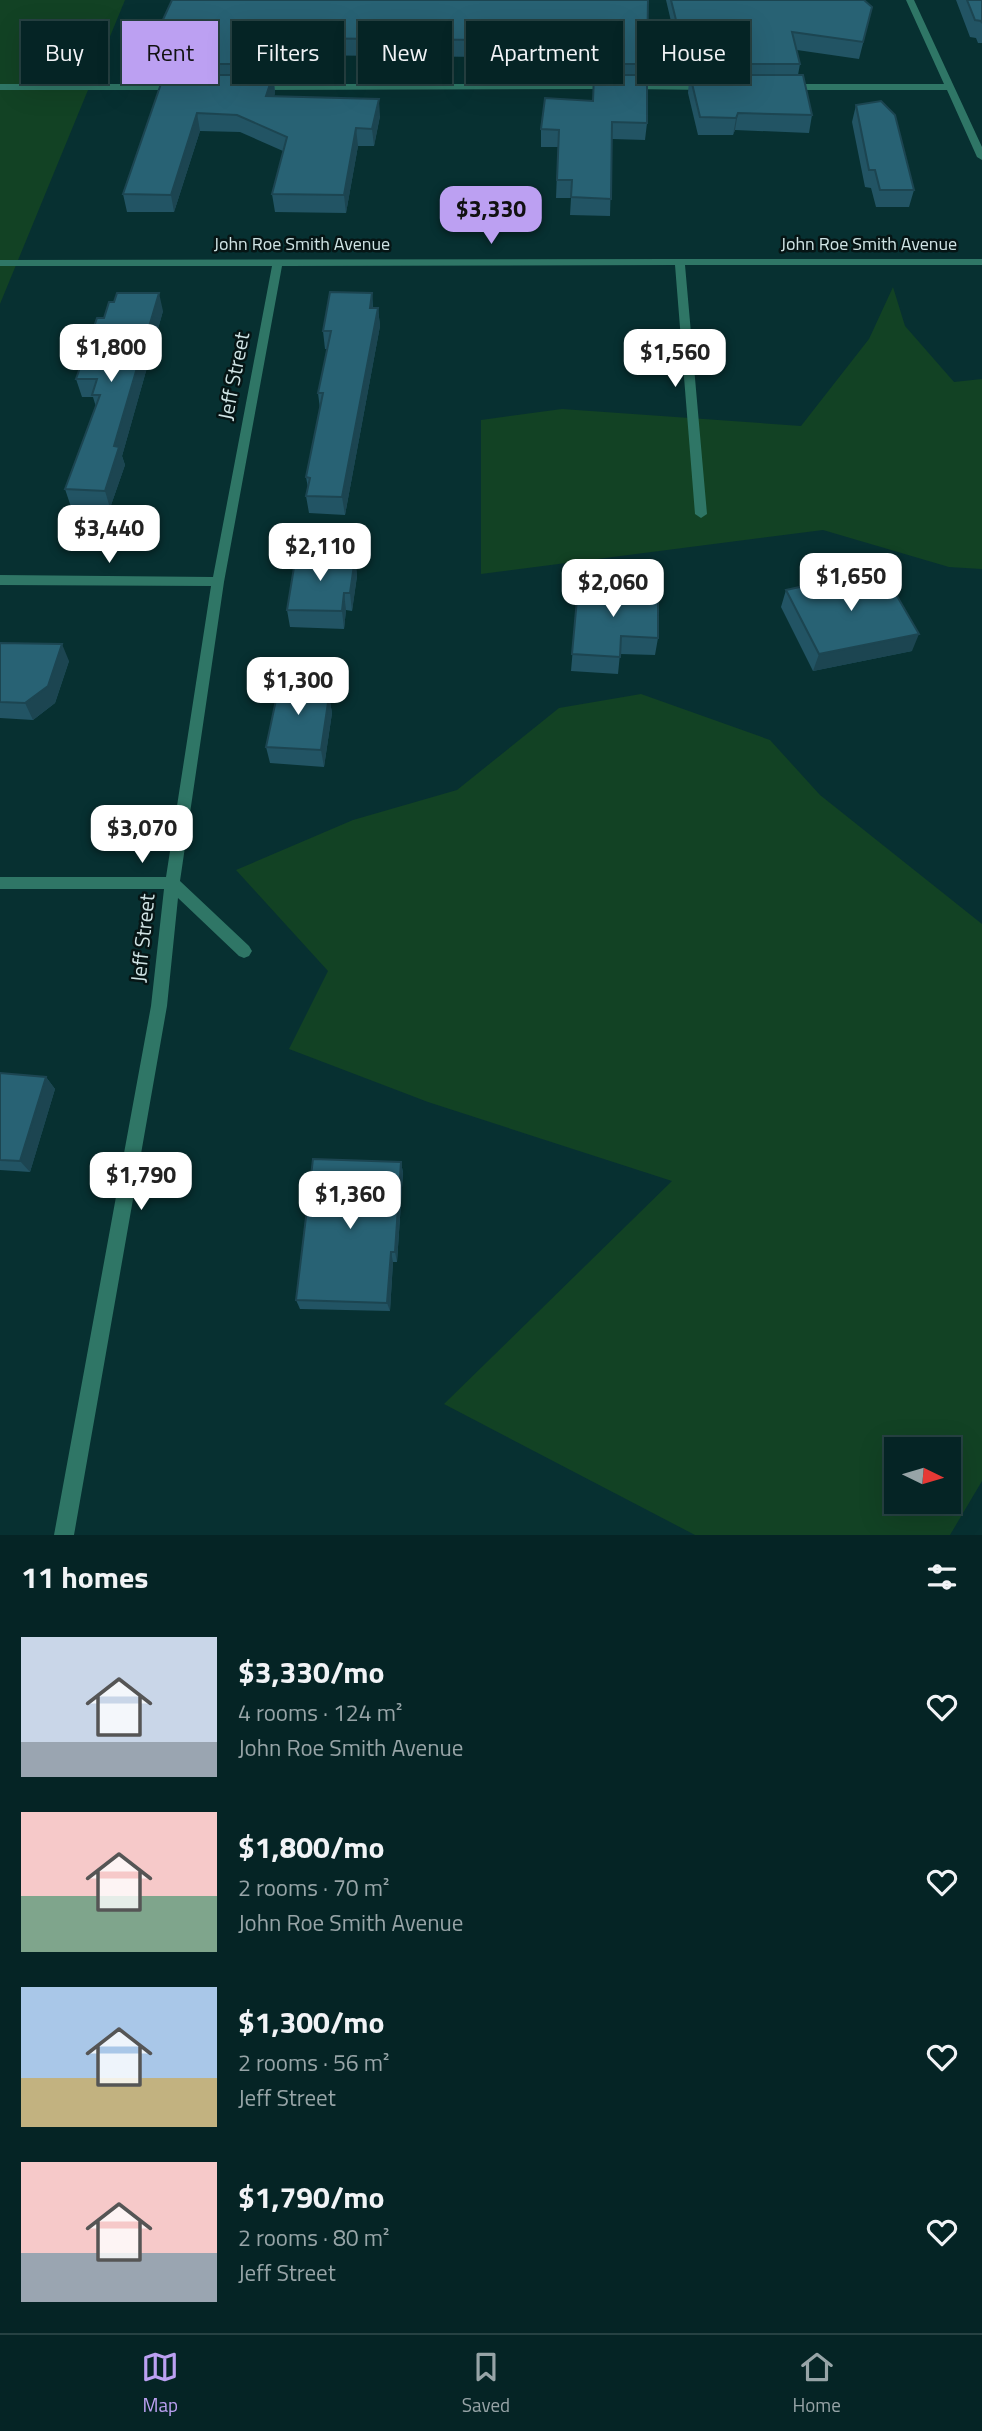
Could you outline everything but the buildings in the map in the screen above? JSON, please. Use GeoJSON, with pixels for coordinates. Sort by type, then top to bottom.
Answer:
{"type":"FeatureCollection","features":[{"type":"Feature","properties":{"kind":"street"},"geometry":{"type":"LineString","coordinates":[[910,0],[982,157]]}},
{"type":"Feature","properties":{"kind":"street"},"geometry":{"type":"LineString","coordinates":[[0,87],[184,87]]}},
{"type":"Feature","properties":{"kind":"street"},"geometry":{"type":"LineString","coordinates":[[239,87],[713,87]]}},
{"type":"Feature","properties":{"kind":"street"},"geometry":{"type":"LineString","coordinates":[[769,87],[951,87]]}},
{"type":"Feature","properties":{"kind":"street"},"geometry":{"type":"LineString","coordinates":[[680,261],[701,514]]}},
{"type":"Feature","properties":{"kind":"street","name":"Jeff Street"},"geometry":{"type":"LineString","coordinates":[[64,1535],[159,1006],[172,883],[218,582],[278,262]]}},
{"type":"Feature","properties":{"kind":"street","name":"John Roe Smith Avenue"},"geometry":{"type":"LineString","coordinates":[[0,263],[982,262]]}},
{"type":"Feature","properties":{"kind":"street"},"geometry":{"type":"LineString","coordinates":[[0,580],[218,582]]}},
{"type":"Feature","properties":{"kind":"street"},"geometry":{"type":"LineString","coordinates":[[0,883],[172,883],[244,951]]}},
{"type":"Feature","properties":{"kind":"green space"},"geometry":{"type":"Polygon","coordinates":[[[0,0],[125,0],[108,41],[108,21],[21,21],[21,84],[90,84],[0,304],[0,0]]]}},
{"type":"Feature","properties":{"kind":"green space"},"geometry":{"type":"Polygon","coordinates":[[[893,287],[905,326],[954,382],[982,379],[982,569],[949,567],[823,530],[481,574],[481,420],[562,409],[801,426],[869,339],[893,287]]]}},
{"type":"Feature","properties":{"kind":"green space"},"geometry":{"type":"Polygon","coordinates":[[[641,694],[770,740],[820,795],[982,924],[982,1481],[950,1535],[695,1535],[444,1404],[672,1181],[428,1102],[289,1049],[328,971],[236,870],[353,820],[457,790],[559,708],[641,694]]]}}]}
